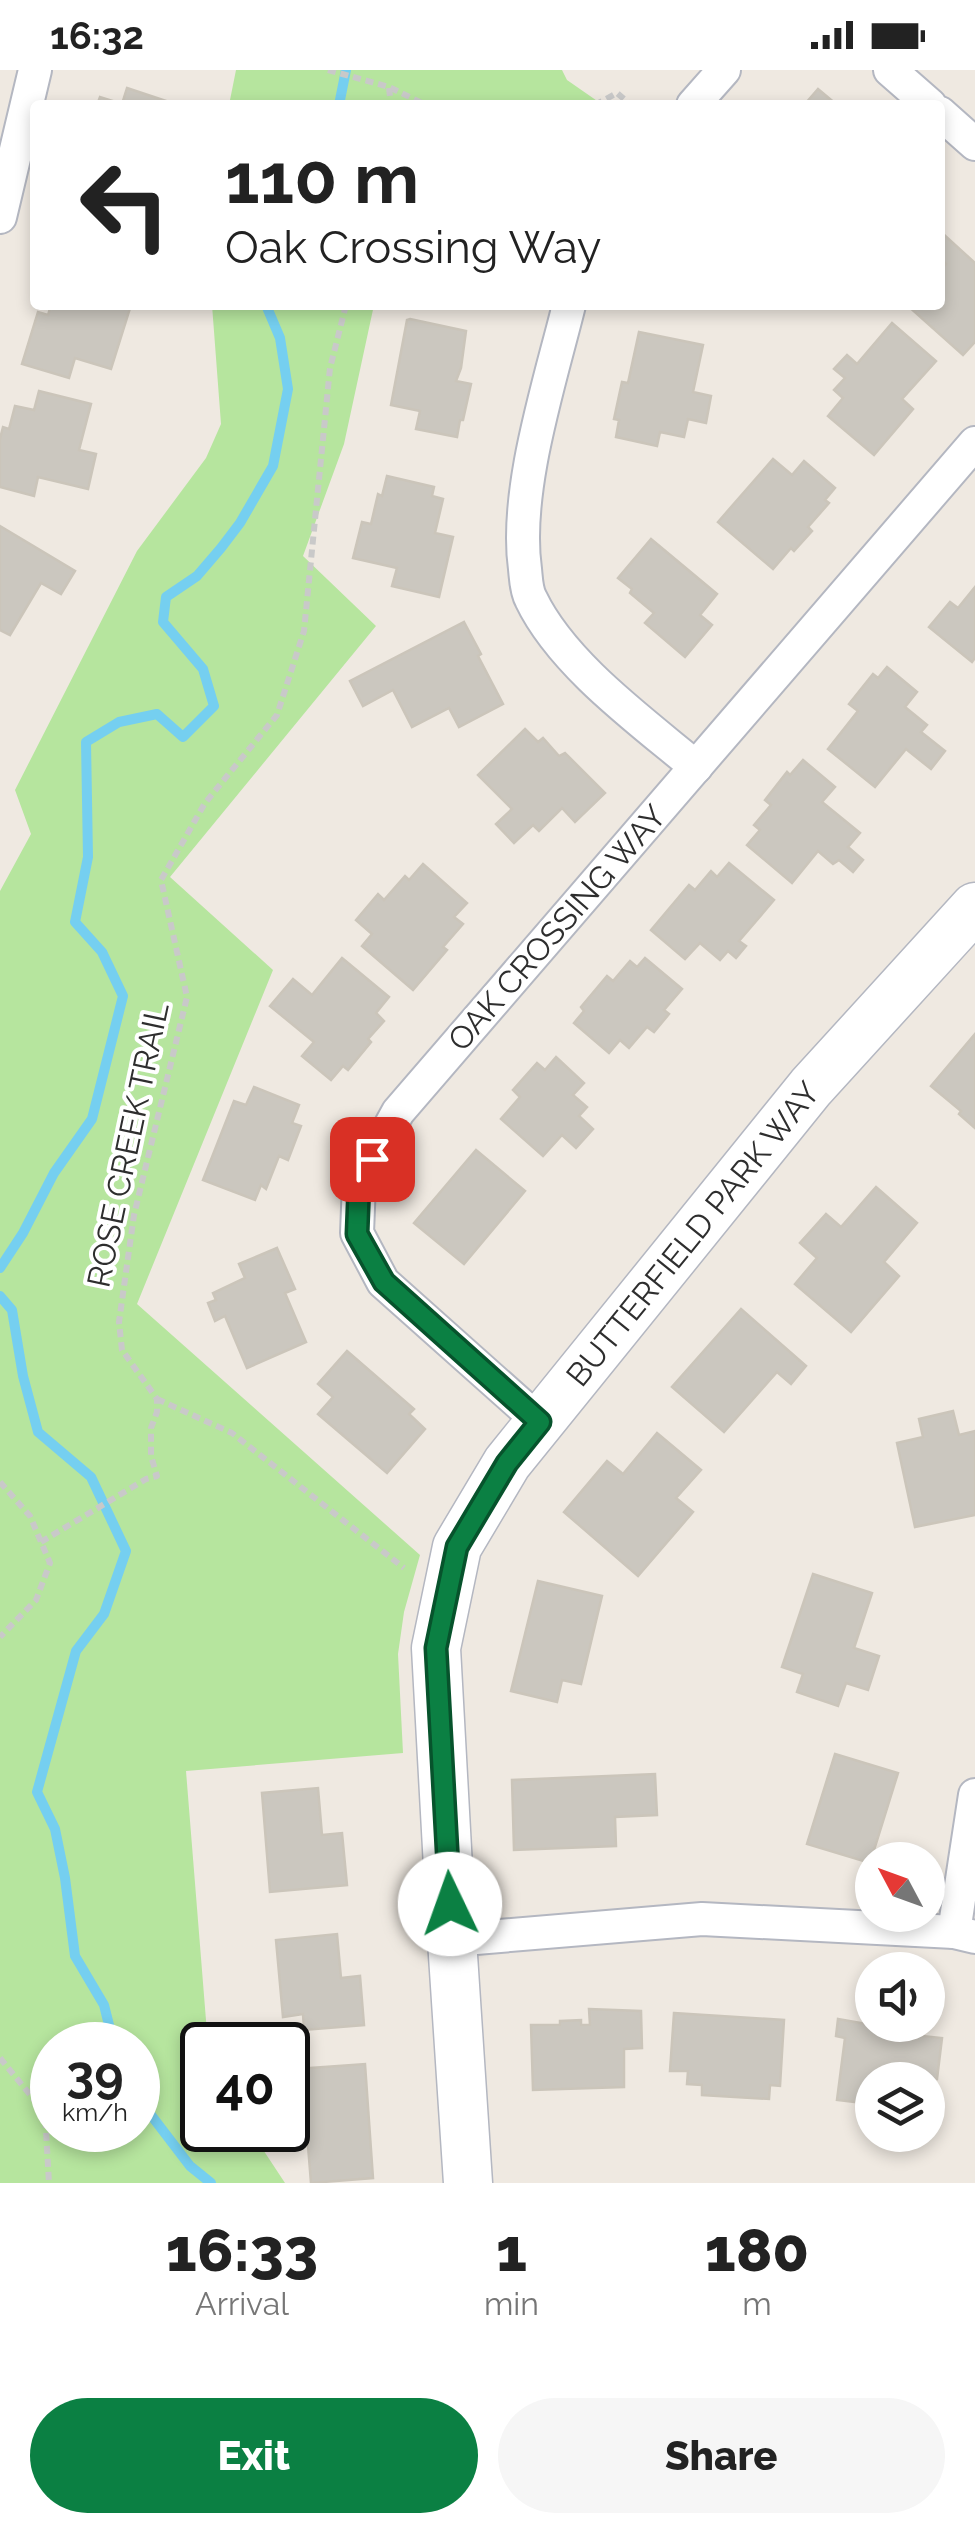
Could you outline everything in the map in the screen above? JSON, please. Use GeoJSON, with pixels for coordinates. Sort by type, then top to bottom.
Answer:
{"type":"FeatureCollection","features":[{"type":"Feature","properties":{"kind":"street"},"geometry":{"type":"LineString","coordinates":[[0,217],[34,70]]}},
{"type":"Feature","properties":{"kind":"street"},"geometry":{"type":"LineString","coordinates":[[698,100],[724,70]]}},
{"type":"Feature","properties":{"kind":"street"},"geometry":{"type":"LineString","coordinates":[[890,70],[924,100]]}},
{"type":"Feature","properties":{"kind":"street"},"geometry":{"type":"LineString","coordinates":[[945,118],[975,144]]}},
{"type":"Feature","properties":{"kind":"street"},"geometry":{"type":"LineString","coordinates":[[568,310],[525,499],[523,554],[528,595],[568,654],[696,767]]}},
{"type":"Feature","properties":{"kind":"street","name":"OAK CROSSING WAY"},"geometry":{"type":"LineString","coordinates":[[540,1422],[384,1282],[357,1234],[359,1183],[398,1112],[975,443]]}},
{"type":"Feature","properties":{"kind":"street","name":"BUTTERFIELD PARK WAY"},"geometry":{"type":"LineString","coordinates":[[468,2183],[436,1648],[457,1547],[507,1463],[811,1086],[974,909]]}},
{"type":"Feature","properties":{"kind":"street"},"geometry":{"type":"LineString","coordinates":[[452,1940],[702,1920],[965,1935],[975,1796]]}},
{"type":"Feature","properties":{"kind":"path"},"geometry":{"type":"LineString","coordinates":[[328,70],[389,87],[416,100]]}},
{"type":"Feature","properties":{"kind":"path"},"geometry":{"type":"LineString","coordinates":[[389,87],[390,100]]}},
{"type":"Feature","properties":{"kind":"path"},"geometry":{"type":"LineString","coordinates":[[604,100],[617,93],[625,100]]}},
{"type":"Feature","properties":{"kind":"path","name":"ROSE CREEK TRAIL"},"geometry":{"type":"LineString","coordinates":[[157,1399],[122,1350],[119,1322],[134,1215],[186,997],[161,880],[205,803],[278,715],[304,631],[330,368],[345,310]]}},
{"type":"Feature","properties":{"kind":"path"},"geometry":{"type":"LineString","coordinates":[[41,1542],[146,1479],[158,1476],[150,1456],[157,1399],[232,1433],[404,1568]]}},
{"type":"Feature","properties":{"kind":"path"},"geometry":{"type":"LineString","coordinates":[[0,1482],[30,1516],[50,1563],[36,1600],[0,1637]]}},
{"type":"Feature","properties":{"kind":"path"},"geometry":{"type":"LineString","coordinates":[[0,2058],[44,2113],[49,2183]]}},
{"type":"Feature","properties":{"kind":"green space"},"geometry":{"type":"Polygon","coordinates":[[[236,70],[562,70],[567,80],[596,100],[230,100],[236,70]]]}},
{"type":"Feature","properties":{"kind":"green space"},"geometry":{"type":"Polygon","coordinates":[[[212,310],[373,310],[344,444],[303,556],[376,626],[170,877],[273,970],[137,1304],[420,1555],[404,1612],[398,1654],[403,1753],[186,1771],[206,2022],[180,2022],[180,2152],[265,2152],[285,2183],[0,2183],[0,891],[31,834],[15,790],[137,551],[206,458],[221,424],[212,310]]]}},
{"type":"Feature","properties":{"kind":"building"},"geometry":{"type":"Polygon","coordinates":[[[127,88],[163,100],[123,100],[127,88]]]}},
{"type":"Feature","properties":{"kind":"building"},"geometry":{"type":"Polygon","coordinates":[[[818,89],[831,100],[808,100],[818,89]]]}},
{"type":"Feature","properties":{"kind":"building"},"geometry":{"type":"Polygon","coordinates":[[[945,236],[975,263],[975,342],[963,355],[912,310],[945,310],[945,236]]]}},
{"type":"Feature","properties":{"kind":"building"},"geometry":{"type":"Polygon","coordinates":[[[50,310],[129,310],[111,369],[75,358],[69,378],[22,364],[38,312],[48,315],[50,310]]]}},
{"type":"Feature","properties":{"kind":"building"},"geometry":{"type":"Polygon","coordinates":[[[410,319],[466,331],[456,381],[471,384],[457,437],[416,429],[420,411],[391,405],[410,319]]]}},
{"type":"Feature","properties":{"kind":"building"},"geometry":{"type":"Polygon","coordinates":[[[892,323],[936,361],[902,399],[913,409],[874,455],[828,416],[843,398],[834,390],[845,378],[834,369],[847,355],[857,364],[892,323]]]}},
{"type":"Feature","properties":{"kind":"building"},"geometry":{"type":"Polygon","coordinates":[[[639,332],[703,345],[693,392],[711,396],[706,423],[688,419],[684,437],[660,432],[657,446],[616,437],[619,420],[614,419],[622,382],[628,383],[639,332]]]}},
{"type":"Feature","properties":{"kind":"building"},"geometry":{"type":"Polygon","coordinates":[[[39,391],[91,404],[79,450],[96,454],[88,489],[38,477],[34,496],[0,487],[3,427],[9,429],[15,406],[34,410],[39,391]]]}},
{"type":"Feature","properties":{"kind":"building"},"geometry":{"type":"Polygon","coordinates":[[[773,459],[792,475],[804,461],[835,488],[825,500],[829,503],[808,527],[812,531],[773,569],[718,522],[773,459]]]}},
{"type":"Feature","properties":{"kind":"building"},"geometry":{"type":"Polygon","coordinates":[[[387,476],[434,487],[432,496],[443,499],[435,533],[453,537],[439,597],[392,586],[397,568],[353,558],[362,522],[371,524],[387,476]]]}},
{"type":"Feature","properties":{"kind":"building"},"geometry":{"type":"Polygon","coordinates":[[[0,526],[75,571],[61,594],[41,583],[10,635],[0,630],[0,526]]]}},
{"type":"Feature","properties":{"kind":"building"},"geometry":{"type":"Polygon","coordinates":[[[651,539],[717,594],[700,615],[712,625],[685,657],[645,623],[654,613],[618,578],[651,539]]]}},
{"type":"Feature","properties":{"kind":"building"},"geometry":{"type":"Polygon","coordinates":[[[975,587],[972,662],[929,627],[950,602],[958,608],[975,587]]]}},
{"type":"Feature","properties":{"kind":"building"},"geometry":{"type":"Polygon","coordinates":[[[464,622],[503,704],[459,727],[449,708],[412,727],[393,690],[363,706],[350,681],[464,622]]]}},
{"type":"Feature","properties":{"kind":"building"},"geometry":{"type":"Polygon","coordinates":[[[887,667],[917,692],[905,707],[927,725],[921,732],[945,751],[931,769],[906,749],[875,787],[828,749],[858,711],[849,704],[873,674],[878,678],[887,667]]]}},
{"type":"Feature","properties":{"kind":"building"},"geometry":{"type":"Polygon","coordinates":[[[525,729],[538,742],[543,738],[559,756],[565,753],[605,793],[575,822],[562,808],[539,831],[533,825],[514,843],[496,824],[512,809],[478,775],[525,729]]]}},
{"type":"Feature","properties":{"kind":"building"},"geometry":{"type":"Polygon","coordinates":[[[803,760],[835,787],[822,802],[860,833],[848,847],[863,860],[853,872],[839,860],[833,864],[818,851],[792,883],[747,845],[760,830],[754,825],[771,805],[765,800],[787,772],[790,775],[803,760]]]}},
{"type":"Feature","properties":{"kind":"building"},"geometry":{"type":"Polygon","coordinates":[[[729,863],[774,900],[739,941],[746,946],[736,958],[728,951],[720,960],[700,943],[685,959],[651,930],[689,885],[695,890],[711,871],[717,877],[729,863]]]}},
{"type":"Feature","properties":{"kind":"building"},"geometry":{"type":"Polygon","coordinates":[[[423,864],[467,903],[454,917],[463,924],[443,947],[447,950],[413,990],[362,946],[372,934],[356,920],[378,894],[384,900],[405,876],[409,880],[423,864]]]}},
{"type":"Feature","properties":{"kind":"building"},"geometry":{"type":"Polygon","coordinates":[[[342,958],[389,997],[376,1013],[384,1021],[368,1039],[371,1042],[348,1070],[343,1066],[331,1080],[302,1056],[314,1042],[270,1006],[293,979],[312,995],[342,958]]]}},
{"type":"Feature","properties":{"kind":"building"},"geometry":{"type":"Polygon","coordinates":[[[645,958],[682,989],[664,1010],[669,1014],[654,1032],[647,1027],[629,1048],[620,1040],[609,1053],[574,1023],[584,1011],[581,1007],[607,976],[613,981],[630,961],[637,967],[645,958]]]}},
{"type":"Feature","properties":{"kind":"building"},"geometry":{"type":"Polygon","coordinates":[[[975,1034],[975,1128],[931,1086],[975,1034]]]}},
{"type":"Feature","properties":{"kind":"building"},"geometry":{"type":"Polygon","coordinates":[[[556,1057],[584,1083],[573,1095],[587,1107],[579,1116],[593,1129],[576,1148],[562,1135],[543,1156],[501,1119],[520,1097],[513,1090],[537,1063],[545,1070],[556,1057]]]}},
{"type":"Feature","properties":{"kind":"building"},"geometry":{"type":"Polygon","coordinates":[[[254,1087],[299,1105],[292,1123],[301,1126],[288,1160],[279,1156],[266,1189],[261,1185],[255,1200],[203,1180],[234,1101],[246,1105],[254,1087]]]}},
{"type":"Feature","properties":{"kind":"building"},"geometry":{"type":"Polygon","coordinates":[[[476,1150],[525,1191],[464,1264],[414,1223],[476,1150]]]}},
{"type":"Feature","properties":{"kind":"building"},"geometry":{"type":"Polygon","coordinates":[[[876,1187],[917,1223],[884,1262],[899,1276],[851,1332],[795,1284],[817,1258],[800,1243],[826,1214],[841,1227],[876,1187]]]}},
{"type":"Feature","properties":{"kind":"building"},"geometry":{"type":"Polygon","coordinates":[[[277,1248],[295,1289],[285,1293],[306,1342],[247,1368],[225,1316],[215,1321],[208,1303],[216,1300],[213,1293],[245,1278],[239,1264],[277,1248]]]}},
{"type":"Feature","properties":{"kind":"building"},"geometry":{"type":"Polygon","coordinates":[[[741,1309],[806,1366],[791,1384],[777,1372],[724,1432],[672,1387],[741,1309]]]}},
{"type":"Feature","properties":{"kind":"building"},"geometry":{"type":"Polygon","coordinates":[[[347,1351],[414,1409],[409,1414],[425,1429],[387,1473],[318,1414],[333,1397],[318,1384],[347,1351]]]}},
{"type":"Feature","properties":{"kind":"building"},"geometry":{"type":"Polygon","coordinates":[[[953,1411],[959,1435],[975,1431],[975,1515],[915,1527],[897,1443],[923,1437],[919,1419],[953,1411]]]}},
{"type":"Feature","properties":{"kind":"building"},"geometry":{"type":"Polygon","coordinates":[[[657,1433],[701,1470],[676,1498],[693,1512],[638,1576],[564,1512],[607,1461],[623,1474],[657,1433]]]}},
{"type":"Feature","properties":{"kind":"building"},"geometry":{"type":"Polygon","coordinates":[[[813,1574],[872,1593],[854,1648],[879,1656],[868,1690],[846,1683],[838,1706],[797,1692],[803,1674],[782,1667],[813,1574]]]}},
{"type":"Feature","properties":{"kind":"building"},"geometry":{"type":"Polygon","coordinates":[[[538,1581],[602,1596],[581,1684],[562,1680],[557,1702],[511,1691],[538,1581]]]}},
{"type":"Feature","properties":{"kind":"building"},"geometry":{"type":"Polygon","coordinates":[[[835,1754],[898,1773],[877,1842],[855,1842],[855,1858],[807,1844],[835,1754]]]}},
{"type":"Feature","properties":{"kind":"building"},"geometry":{"type":"Polygon","coordinates":[[[655,1774],[657,1815],[615,1817],[616,1846],[514,1850],[512,1780],[655,1774]]]}},
{"type":"Feature","properties":{"kind":"building"},"geometry":{"type":"Polygon","coordinates":[[[318,1788],[322,1835],[342,1833],[347,1885],[270,1892],[262,1793],[318,1788]]]}},
{"type":"Feature","properties":{"kind":"building"},"geometry":{"type":"Polygon","coordinates":[[[337,1934],[341,1978],[360,1976],[364,2025],[310,2030],[310,2022],[304,2022],[303,2014],[283,2017],[276,1940],[337,1934]]]}},
{"type":"Feature","properties":{"kind":"building"},"geometry":{"type":"Polygon","coordinates":[[[589,2009],[641,2011],[642,2048],[624,2049],[624,2087],[533,2090],[531,2025],[581,2020],[581,2025],[590,2025],[589,2009]]]}},
{"type":"Feature","properties":{"kind":"building"},"geometry":{"type":"Polygon","coordinates":[[[674,2013],[784,2020],[780,2086],[770,2085],[769,2099],[702,2095],[702,2085],[687,2084],[688,2071],[670,2071],[674,2013]]]}},
{"type":"Feature","properties":{"kind":"building"},"geometry":{"type":"Polygon","coordinates":[[[838,2019],[855,2022],[855,2042],[942,2042],[939,2062],[855,2062],[855,2102],[837,2100],[845,2038],[836,2036],[838,2019]]]}},
{"type":"Feature","properties":{"kind":"building"},"geometry":{"type":"Polygon","coordinates":[[[365,2064],[373,2178],[311,2183],[310,2068],[365,2064]]]}},
{"type":"Feature","properties":{"kind":"waterway"},"geometry":{"type":"LineString","coordinates":[[340,100],[346,70]]}},
{"type":"Feature","properties":{"kind":"waterway"},"geometry":{"type":"LineString","coordinates":[[0,1268],[54,1173],[92,1119],[123,996],[102,952],[75,922],[88,857],[86,742],[119,722],[157,714],[183,737],[214,706],[203,669],[163,622],[166,597],[197,576],[221,548],[273,466],[288,389],[280,338],[268,310]]}},
{"type":"Feature","properties":{"kind":"waterway"},"geometry":{"type":"LineString","coordinates":[[0,1296],[12,1310],[38,1432],[91,1477],[126,1551],[104,1614],[76,1651],[37,1792],[55,1829],[75,1956],[104,2005],[108,2022]]}},
{"type":"Feature","properties":{"kind":"waterway"},"geometry":{"type":"LineString","coordinates":[[160,2127],[190,2166],[211,2183]]}},
{"type":"Feature","properties":{"kind":"route"},"geometry":{"type":"LineString","coordinates":[[372,1159],[359,1183],[357,1234],[384,1282],[540,1422],[507,1463],[457,1547],[436,1648],[450,1904]]}}]}
